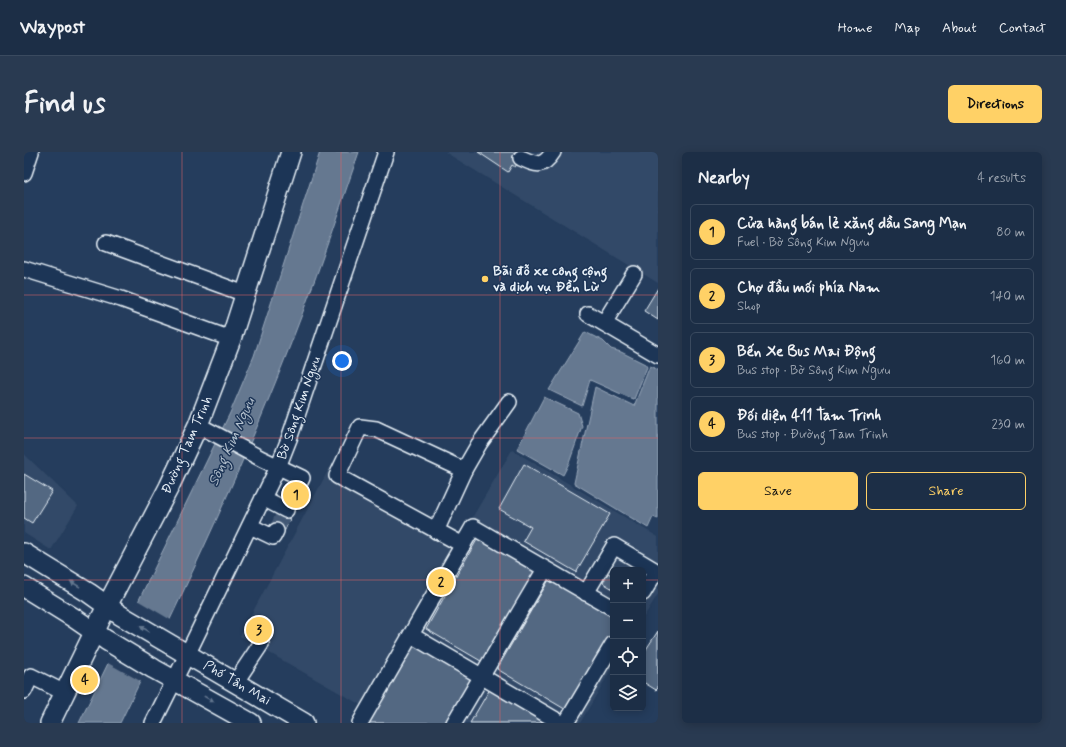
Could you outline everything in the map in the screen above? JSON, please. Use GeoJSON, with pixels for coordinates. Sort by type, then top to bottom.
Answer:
{"type":"FeatureCollection","features":[{"type":"Feature","properties":{"kind":"main road","name":"Đường Tam Trinh"},"geometry":{"type":"LineString","coordinates":[[50,723],[65,692],[100,636],[114,610],[169,487],[204,428],[291,152]]}},
{"type":"Feature","properties":{"kind":"main road","name":"Phố Tân Mai"},"geometry":{"type":"LineString","coordinates":[[24,553],[169,644],[304,723]]}},
{"type":"Feature","properties":{"kind":"main road","name":"Phố Tân Mai"},"geometry":{"type":"LineString","coordinates":[[24,587],[154,669],[251,723]]}},
{"type":"Feature","properties":{"kind":"street"},"geometry":{"type":"LineString","coordinates":[[24,173],[31,152]]}},
{"type":"Feature","properties":{"kind":"street","name":"Bờ Sông Kim Ngưu"},"geometry":{"type":"LineString","coordinates":[[153,723],[188,655],[278,467],[386,152]]}},
{"type":"Feature","properties":{"kind":"street"},"geometry":{"type":"LineString","coordinates":[[521,158],[538,164],[545,163],[553,152]]}},
{"type":"Feature","properties":{"kind":"street"},"geometry":{"type":"LineString","coordinates":[[106,243],[245,294]]}},
{"type":"Feature","properties":{"kind":"street"},"geometry":{"type":"LineString","coordinates":[[24,269],[121,299],[231,339]]}},
{"type":"Feature","properties":{"kind":"street"},"geometry":{"type":"LineString","coordinates":[[604,323],[634,274]]}},
{"type":"Feature","properties":{"kind":"street"},"geometry":{"type":"LineString","coordinates":[[588,314],[658,355]]}},
{"type":"Feature","properties":{"kind":"street"},"geometry":{"type":"LineString","coordinates":[[436,530],[464,470],[479,444],[509,402]]}},
{"type":"Feature","properties":{"kind":"street"},"geometry":{"type":"LineString","coordinates":[[463,545],[336,476],[360,427],[376,429],[464,470]]}},
{"type":"Feature","properties":{"kind":"street"},"geometry":{"type":"LineString","coordinates":[[204,428],[262,459],[302,478],[298,486]]}},
{"type":"Feature","properties":{"kind":"street"},"geometry":{"type":"LineString","coordinates":[[263,498],[286,510]]}},
{"type":"Feature","properties":{"kind":"street"},"geometry":{"type":"LineString","coordinates":[[250,526],[273,537],[276,531]]}},
{"type":"Feature","properties":{"kind":"street"},"geometry":{"type":"LineString","coordinates":[[360,723],[473,527],[610,606]]}},
{"type":"Feature","properties":{"kind":"street"},"geometry":{"type":"LineString","coordinates":[[586,593],[614,546],[656,571],[646,589]]}},
{"type":"Feature","properties":{"kind":"street"},"geometry":{"type":"LineString","coordinates":[[454,723],[545,569]]}},
{"type":"Feature","properties":{"kind":"street"},"geometry":{"type":"LineString","coordinates":[[411,635],[561,723]]}},
{"type":"Feature","properties":{"kind":"street"},"geometry":{"type":"LineString","coordinates":[[235,683],[261,644]]}},
{"type":"Feature","properties":{"kind":"street"},"geometry":{"type":"LineString","coordinates":[[566,723],[610,649]]}},
{"type":"Feature","properties":{"kind":"street"},"geometry":{"type":"LineString","coordinates":[[24,691],[31,676],[65,692]]}},
{"type":"Feature","properties":{"kind":"shaded area"},"geometry":{"type":"Polygon","coordinates":[[[445,152],[658,152],[658,283],[619,259],[445,152]]]}},
{"type":"Feature","properties":{"kind":"shaded area"},"geometry":{"type":"Polygon","coordinates":[[[512,450],[658,537],[658,594],[646,613],[646,567],[610,567],[610,671],[580,723],[351,723],[361,705],[240,636],[330,467],[462,535],[512,450]]]}},
{"type":"Feature","properties":{"kind":"shaded area"},"geometry":{"type":"Polygon","coordinates":[[[24,454],[78,506],[51,550],[24,533],[24,454]]]}},
{"type":"Feature","properties":{"kind":"water","name":"Sông Kim Ngưu"},"geometry":{"type":"Polygon","coordinates":[[[320,152],[359,152],[309,296],[260,420],[192,572],[120,723],[79,723],[230,413],[254,356],[320,152]]]}},
{"type":"Feature","properties":{"kind":"water"},"geometry":{"type":"Polygon","coordinates":[[[585,332],[603,341],[611,349],[621,352],[645,364],[647,367],[634,399],[590,380],[582,406],[549,390],[585,332]]]}},
{"type":"Feature","properties":{"kind":"water"},"geometry":{"type":"Polygon","coordinates":[[[650,366],[658,370],[658,519],[653,517],[648,528],[574,483],[595,387],[634,406],[650,366]]]}},
{"type":"Feature","properties":{"kind":"water"},"geometry":{"type":"Polygon","coordinates":[[[544,397],[578,413],[582,426],[569,463],[563,475],[517,449],[544,397]]]}},
{"type":"Feature","properties":{"kind":"pier"},"geometry":{"type":"Polygon","coordinates":[[[137,600],[171,620],[142,682],[106,662],[137,600]]]}},
{"type":"Feature","properties":{"kind":"building"},"geometry":{"type":"Polygon","coordinates":[[[478,152],[525,152],[515,167],[512,165],[508,172],[478,152]]]}},
{"type":"Feature","properties":{"kind":"building"},"geometry":{"type":"Polygon","coordinates":[[[658,288],[658,320],[644,311],[658,288]]]}},
{"type":"Feature","properties":{"kind":"building"},"geometry":{"type":"Polygon","coordinates":[[[524,464],[610,514],[576,572],[523,541],[531,527],[499,509],[524,464]]]}},
{"type":"Feature","properties":{"kind":"building"},"geometry":{"type":"Polygon","coordinates":[[[24,474],[52,491],[32,523],[24,518],[24,474]]]}},
{"type":"Feature","properties":{"kind":"building"},"geometry":{"type":"Polygon","coordinates":[[[296,484],[305,489],[296,507],[287,502],[296,484]]]}},
{"type":"Feature","properties":{"kind":"building"},"geometry":{"type":"Polygon","coordinates":[[[280,514],[290,519],[283,534],[273,530],[280,514]]]}},
{"type":"Feature","properties":{"kind":"building"},"geometry":{"type":"Polygon","coordinates":[[[478,538],[539,573],[486,664],[426,629],[478,538]]]}},
{"type":"Feature","properties":{"kind":"building"},"geometry":{"type":"Polygon","coordinates":[[[608,573],[610,574],[610,587],[603,583],[608,573]]]}},
{"type":"Feature","properties":{"kind":"building"},"geometry":{"type":"Polygon","coordinates":[[[550,578],[610,612],[610,639],[568,711],[497,669],[550,578]]]}},
{"type":"Feature","properties":{"kind":"building"},"geometry":{"type":"Polygon","coordinates":[[[658,631],[658,688],[656,690],[646,684],[646,649],[658,631]]]}},
{"type":"Feature","properties":{"kind":"building"},"geometry":{"type":"Polygon","coordinates":[[[412,643],[476,681],[452,723],[366,723],[412,643]]]}},
{"type":"Feature","properties":{"kind":"building"},"geometry":{"type":"Polygon","coordinates":[[[490,689],[547,723],[470,723],[490,689]]]}},
{"type":"Feature","properties":{"kind":"tunnel"},"geometry":{"type":"LineString","coordinates":[[289,503],[298,486]]}},
{"type":"Feature","properties":{"kind":"tunnel"},"geometry":{"type":"LineString","coordinates":[[276,531],[283,516]]}},
{"type":"Feature","properties":{"kind":"place","name":"Bãi đỗ xe công cộng và dịch vụ Đền Lừ"},"geometry":{"type":"Point","coordinates":[485,279]}},
{"type":"Feature","properties":{"kind":"place","name":"Cửa hàng bán lẻ xăng dầu Sang Mạn"},"geometry":{"type":"Point","coordinates":[296,495]}},
{"type":"Feature","properties":{"kind":"place","name":"Chợ đầu mối phía Nam"},"geometry":{"type":"Point","coordinates":[441,582]}},
{"type":"Feature","properties":{"kind":"place","name":"Bến Xe Bus Mai Động"},"geometry":{"type":"Point","coordinates":[259,630]}},
{"type":"Feature","properties":{"kind":"place","name":"Đối diện 411 Tam Trinh"},"geometry":{"type":"Point","coordinates":[85,680]}}]}
